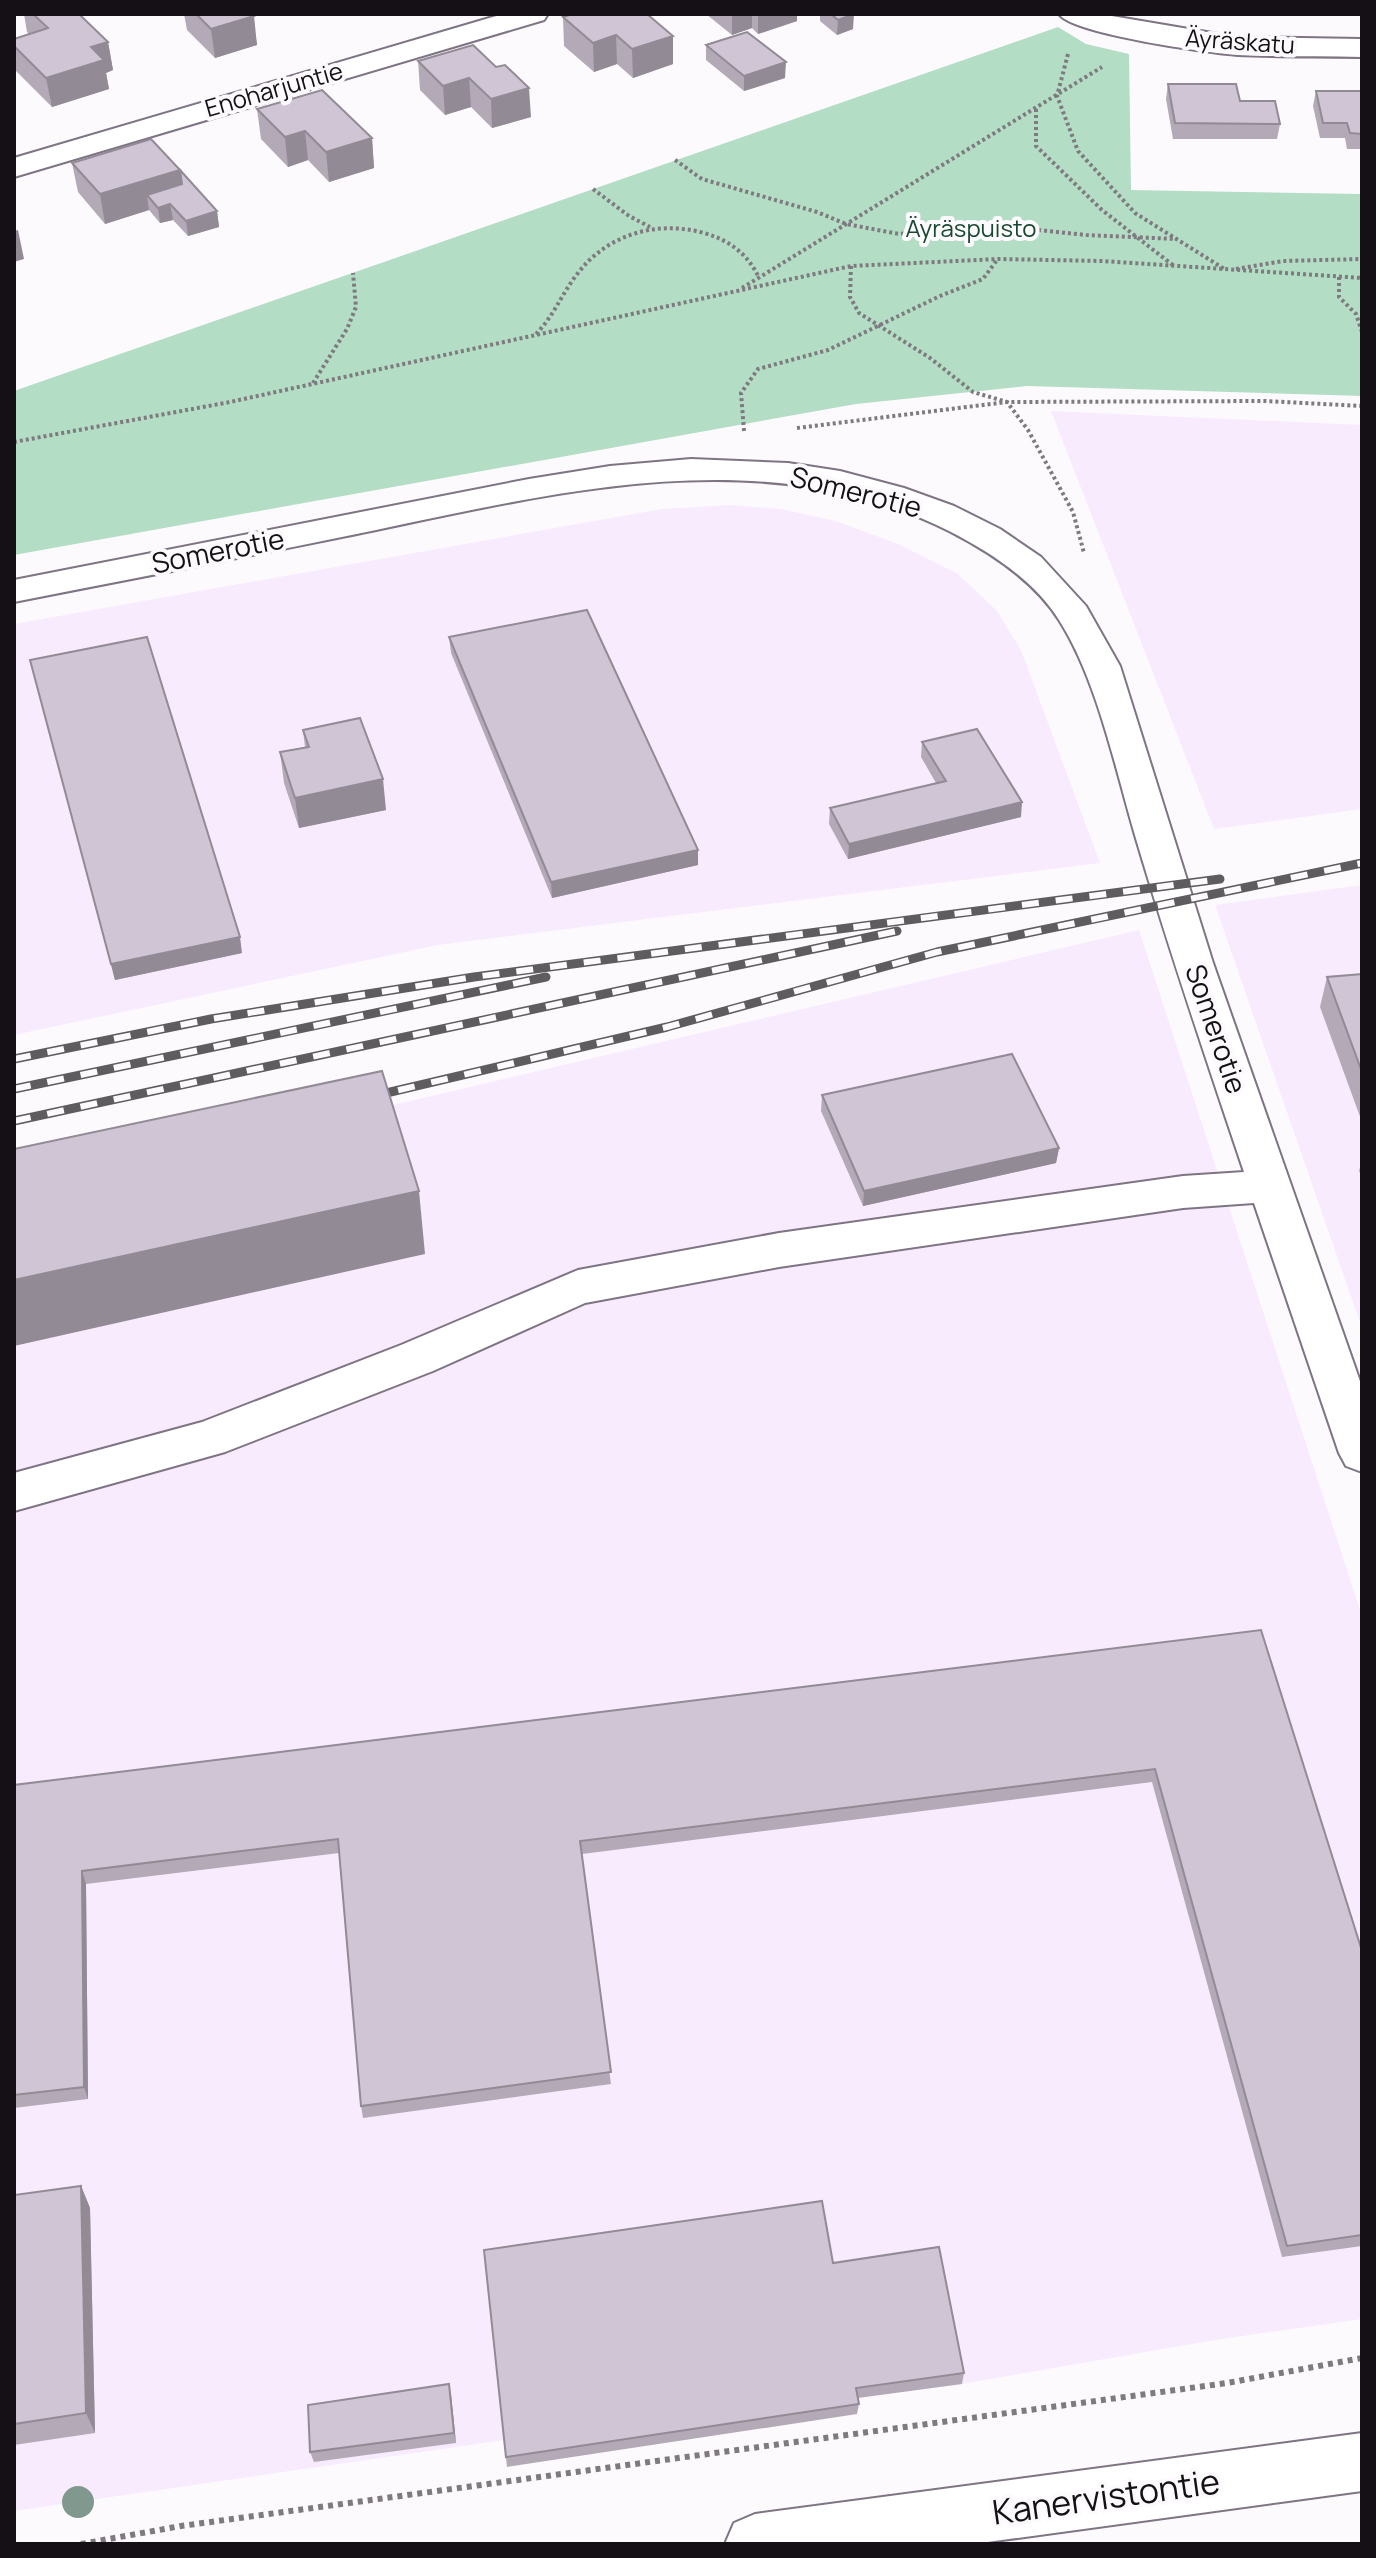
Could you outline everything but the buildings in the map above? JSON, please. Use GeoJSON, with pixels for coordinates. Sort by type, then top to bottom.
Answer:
{"type":"FeatureCollection","features":[{"type":"Feature","properties":{"kind":"street","name":"Enoharjuntie"},"geometry":{"type":"LineString","coordinates":[[14,168],[534,14]]}},
{"type":"Feature","properties":{"kind":"street","name":"Äyräskatu"},"geometry":{"type":"LineString","coordinates":[[1076,16],[1104,25],[1236,46],[1362,48]]}},
{"type":"Feature","properties":{"kind":"street","name":"Somerotie"},"geometry":{"type":"LineString","coordinates":[[14,591],[498,496],[649,472],[733,469],[797,476],[870,490],[948,516],[992,540],[1027,564],[1061,597],[1092,647],[1117,707],[1193,963],[1362,1453]]}},
{"type":"Feature","properties":{"kind":"street"},"geometry":{"type":"LineString","coordinates":[[14,1492],[209,1439],[417,1358],[578,1287],[779,1250],[1183,1192],[1270,1186]]}},
{"type":"Feature","properties":{"kind":"street","name":"Kanervistontie"},"geometry":{"type":"LineString","coordinates":[[755,2544],[1362,2462]]}},
{"type":"Feature","properties":{"kind":"path"},"geometry":{"type":"LineString","coordinates":[[1076,16],[1057,96],[1078,151],[1135,213],[1228,271],[1283,261],[1362,259]]}},
{"type":"Feature","properties":{"kind":"path"},"geometry":{"type":"LineString","coordinates":[[738,291],[1102,67],[1186,39]]}},
{"type":"Feature","properties":{"kind":"path"},"geometry":{"type":"LineString","coordinates":[[1036,109],[1036,146],[1073,186],[1132,236],[1175,267]]}},
{"type":"Feature","properties":{"kind":"path"},"geometry":{"type":"LineString","coordinates":[[675,160],[702,179],[817,212],[846,224],[899,234],[981,224],[1086,235],[1177,239]]}},
{"type":"Feature","properties":{"kind":"path"},"geometry":{"type":"LineString","coordinates":[[593,189],[651,228]]}},
{"type":"Feature","properties":{"kind":"path"},"geometry":{"type":"LineString","coordinates":[[536,335],[550,322],[579,271],[615,238],[651,228],[691,228],[730,243],[753,261],[759,278]]}},
{"type":"Feature","properties":{"kind":"path"},"geometry":{"type":"LineString","coordinates":[[734,437],[744,436],[741,393],[758,369],[828,350],[983,279],[998,259]]}},
{"type":"Feature","properties":{"kind":"path"},"geometry":{"type":"LineString","coordinates":[[14,442],[312,384],[851,266],[998,259],[1102,261],[1362,278]]}},
{"type":"Feature","properties":{"kind":"path"},"geometry":{"type":"LineString","coordinates":[[851,266],[850,297],[859,313],[876,327],[930,358],[973,392],[1007,402],[1028,430],[1073,512],[1084,552],[1092,647]]}},
{"type":"Feature","properties":{"kind":"path"},"geometry":{"type":"LineString","coordinates":[[312,384],[347,329],[356,307],[353,273]]}},
{"type":"Feature","properties":{"kind":"path"},"geometry":{"type":"LineString","coordinates":[[1339,277],[1339,297],[1356,314],[1362,332]]}},
{"type":"Feature","properties":{"kind":"path"},"geometry":{"type":"LineString","coordinates":[[787,430],[1007,402],[1265,401],[1362,406]]}},
{"type":"Feature","properties":{"kind":"path"},"geometry":{"type":"LineString","coordinates":[[81,2544],[181,2526],[1227,2383],[1362,2358]]}},
{"type":"Feature","properties":{"kind":"shaded area"},"geometry":{"type":"Polygon","coordinates":[[[1051,411],[1362,425],[1362,809],[1214,829],[1051,411]]]}},
{"type":"Feature","properties":{"kind":"shaded area"},"geometry":{"type":"Polygon","coordinates":[[[731,505],[781,509],[836,521],[898,544],[958,574],[997,611],[1021,650],[1100,863],[438,945],[14,1035],[14,624],[662,509],[731,505]]]}},
{"type":"Feature","properties":{"kind":"shaded area"},"geometry":{"type":"Polygon","coordinates":[[[1362,885],[1362,1328],[1215,905],[1362,885]]]}},
{"type":"Feature","properties":{"kind":"shaded area"},"geometry":{"type":"Polygon","coordinates":[[[1139,930],[1362,1616],[1362,2319],[1215,2340],[962,2384],[504,2440],[14,2511],[14,1194],[1139,930]]]}},
{"type":"Feature","properties":{"kind":"green space","name":"Äyräspuisto"},"geometry":{"type":"Polygon","coordinates":[[[1058,27],[1086,44],[1129,54],[1131,190],[1362,194],[1362,396],[1027,386],[856,404],[14,555],[14,391],[1058,27]]]}},
{"type":"Feature","properties":{"kind":"railway"},"geometry":{"type":"LineString","coordinates":[[365,1098],[667,1027],[937,952],[1362,863]]}},
{"type":"Feature","properties":{"kind":"railway"},"geometry":{"type":"LineString","coordinates":[[14,1059],[211,1019],[474,977],[1220,879]]}},
{"type":"Feature","properties":{"kind":"railway"},"geometry":{"type":"LineString","coordinates":[[14,1121],[897,931]]}},
{"type":"Feature","properties":{"kind":"railway"},"geometry":{"type":"LineString","coordinates":[[14,1089],[546,977]]}}]}
